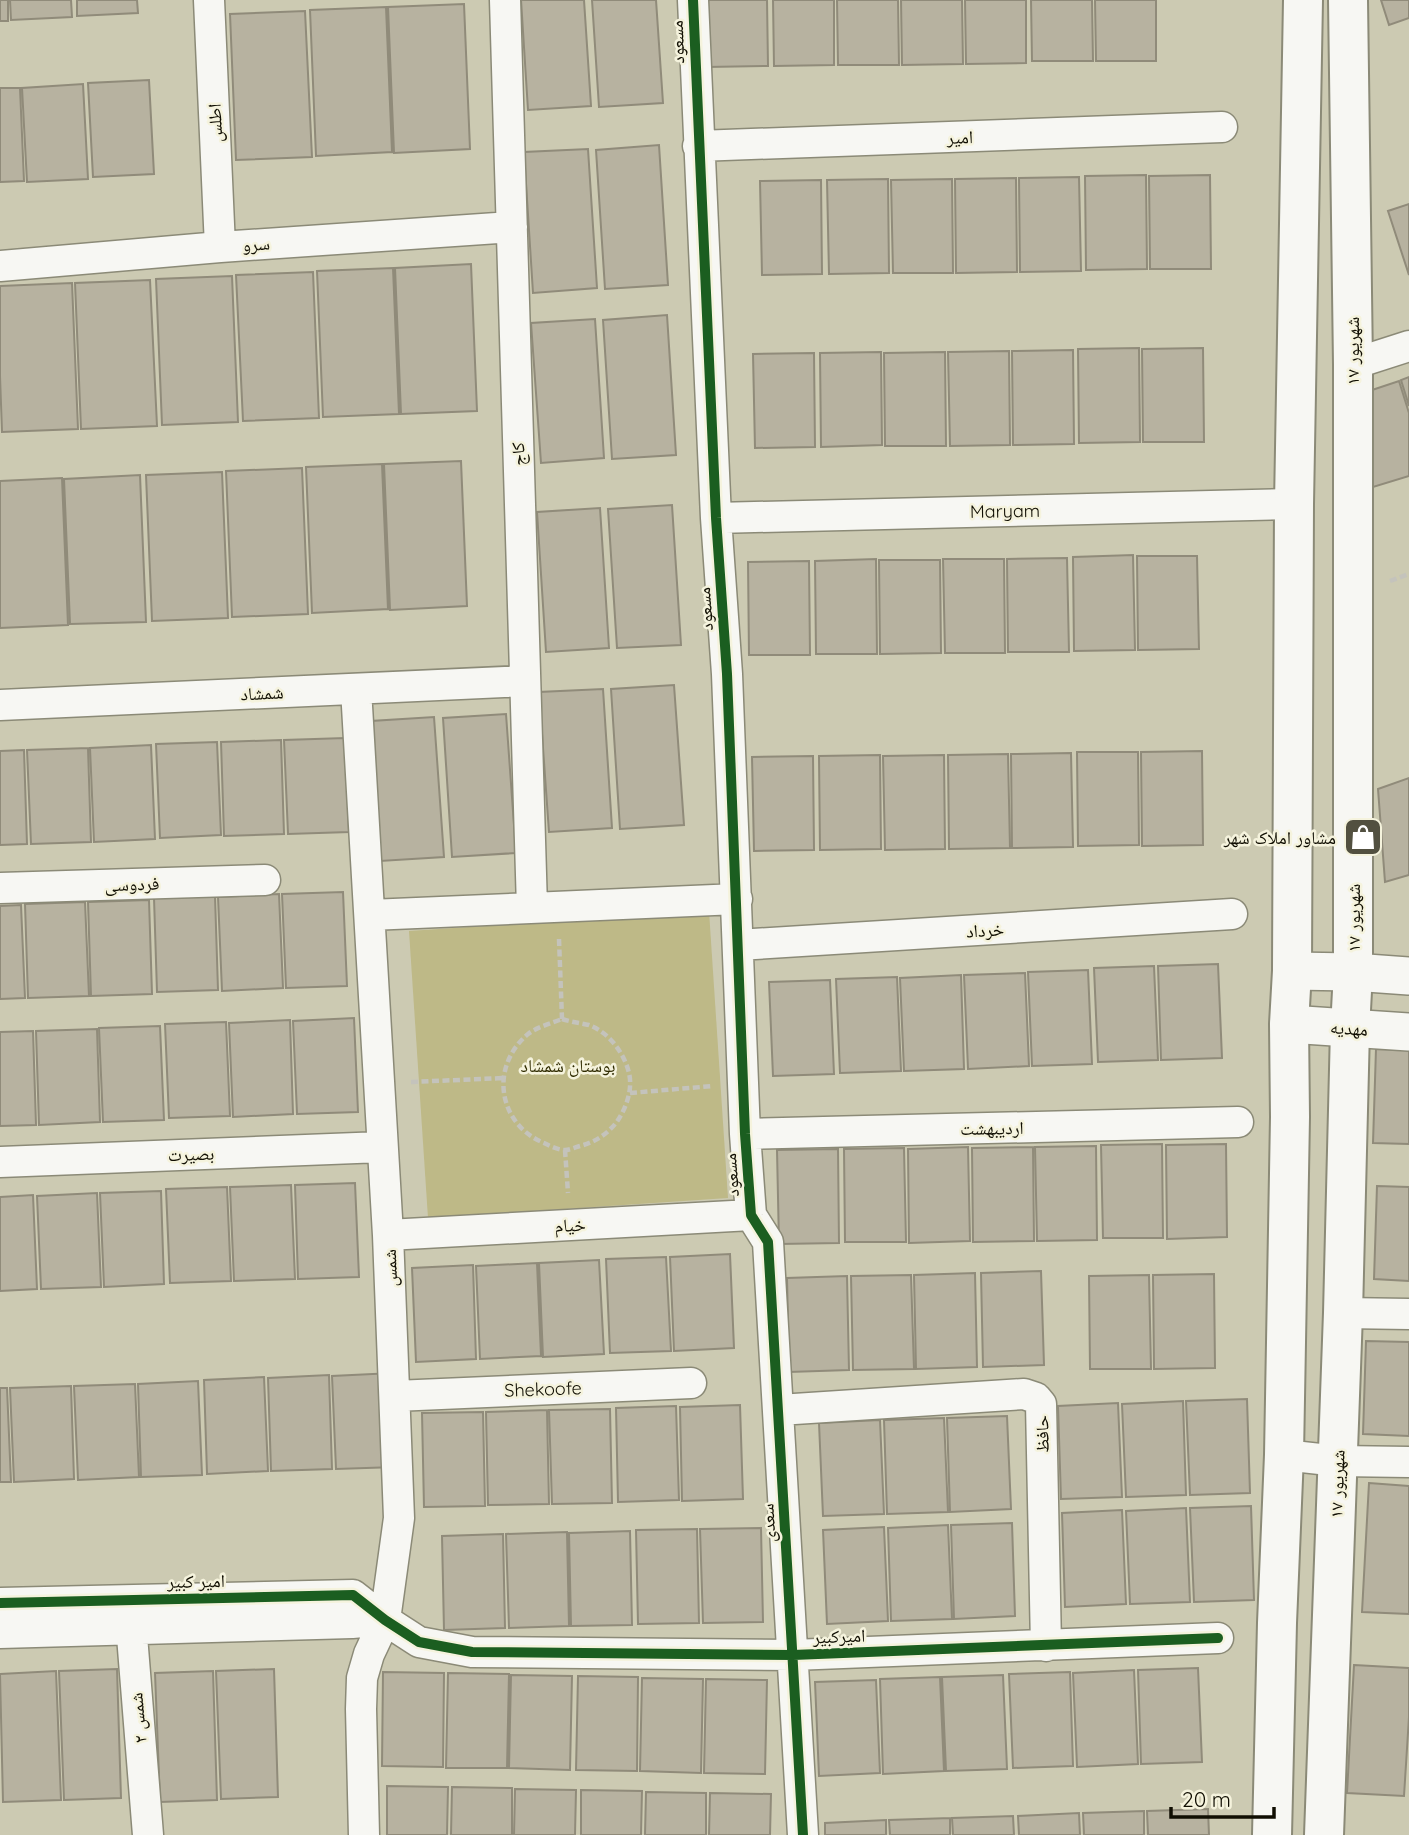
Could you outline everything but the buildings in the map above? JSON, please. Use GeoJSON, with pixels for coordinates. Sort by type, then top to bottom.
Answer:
{"type":"FeatureCollection","features":[{"type":"Feature","properties":{"kind":"main road"},"geometry":{"type":"LineString","coordinates":[[1272,1835],[1284,1455],[1290,1117],[1294,504],[1303,0]]}},
{"type":"Feature","properties":{"kind":"main road","name":"۱۷ شهریور"},"geometry":{"type":"LineString","coordinates":[[1324,1835],[1353,972],[1353,364],[1348,0]]}},
{"type":"Feature","properties":{"kind":"street","name":"اطلس"},"geometry":{"type":"LineString","coordinates":[[209,0],[220,247]]}},
{"type":"Feature","properties":{"kind":"street","name":"کاج"},"geometry":{"type":"LineString","coordinates":[[505,0],[524,681],[545,907]]}},
{"type":"Feature","properties":{"kind":"street","name":"مسعود"},"geometry":{"type":"LineString","coordinates":[[693,0],[751,1215]]}},
{"type":"Feature","properties":{"kind":"street","name":"امیر"},"geometry":{"type":"LineString","coordinates":[[698,146],[1222,127]]}},
{"type":"Feature","properties":{"kind":"street","name":"سرو"},"geometry":{"type":"LineString","coordinates":[[0,266],[220,247],[512,227]]}},
{"type":"Feature","properties":{"kind":"street"},"geometry":{"type":"LineString","coordinates":[[1353,364],[1409,346]]}},
{"type":"Feature","properties":{"kind":"street","name":"Maryam"},"geometry":{"type":"LineString","coordinates":[[716,519],[1294,504]]}},
{"type":"Feature","properties":{"kind":"street","name":"شمشاد"},"geometry":{"type":"LineString","coordinates":[[0,705],[524,681]]}},
{"type":"Feature","properties":{"kind":"street"},"geometry":{"type":"LineString","coordinates":[[356,689],[370,915],[737,899]]}},
{"type":"Feature","properties":{"kind":"street","name":"فردوسی"},"geometry":{"type":"LineString","coordinates":[[0,888],[265,880]]}},
{"type":"Feature","properties":{"kind":"street","name":"خرداد"},"geometry":{"type":"LineString","coordinates":[[738,945],[1232,914]]}},
{"type":"Feature","properties":{"kind":"street","name":"شمس"},"geometry":{"type":"LineString","coordinates":[[365,1835],[362,1678],[369,1654],[385,1620],[399,1518],[388,1235],[370,915]]}},
{"type":"Feature","properties":{"kind":"street"},"geometry":{"type":"LineString","coordinates":[[1292,971],[1409,976]]}},
{"type":"Feature","properties":{"kind":"street","name":"مهدیه"},"geometry":{"type":"LineString","coordinates":[[1289,1024],[1409,1032]]}},
{"type":"Feature","properties":{"kind":"street","name":"اردیبهشت"},"geometry":{"type":"LineString","coordinates":[[746,1134],[1238,1122]]}},
{"type":"Feature","properties":{"kind":"street","name":"بصیرت"},"geometry":{"type":"LineString","coordinates":[[0,1162],[382,1147]]}},
{"type":"Feature","properties":{"kind":"street","name":"خیام"},"geometry":{"type":"LineString","coordinates":[[388,1235],[751,1215]]}},
{"type":"Feature","properties":{"kind":"street","name":"سعدی"},"geometry":{"type":"LineString","coordinates":[[751,1215],[768,1242],[803,1835]]}},
{"type":"Feature","properties":{"kind":"street"},"geometry":{"type":"LineString","coordinates":[[1343,1313],[1409,1314]]}},
{"type":"Feature","properties":{"kind":"street","name":"Shekoofe"},"geometry":{"type":"LineString","coordinates":[[395,1395],[691,1383]]}},
{"type":"Feature","properties":{"kind":"street","name":"حافظ"},"geometry":{"type":"LineString","coordinates":[[779,1410],[1024,1394],[1036,1398],[1041,1404],[1046,1646]]}},
{"type":"Feature","properties":{"kind":"street"},"geometry":{"type":"LineString","coordinates":[[1284,1455],[1338,1461],[1409,1462]]}},
{"type":"Feature","properties":{"kind":"street","name":"امیر کبیر"},"geometry":{"type":"LineString","coordinates":[[0,1603],[353,1595],[385,1620]]}},
{"type":"Feature","properties":{"kind":"street","name":"شمس ۲"},"geometry":{"type":"LineString","coordinates":[[130,1600],[148,1835]]}},
{"type":"Feature","properties":{"kind":"street"},"geometry":{"type":"LineString","coordinates":[[0,1633],[385,1620]]}},
{"type":"Feature","properties":{"kind":"street","name":"امیرکبیر"},"geometry":{"type":"LineString","coordinates":[[385,1620],[419,1642],[472,1651],[793,1655],[1218,1638]]}},
{"type":"Feature","properties":{"kind":"path"},"geometry":{"type":"LineString","coordinates":[[545,907],[562,1019]]}},
{"type":"Feature","properties":{"kind":"path"},"geometry":{"type":"LineString","coordinates":[[562,1019],[590,1026],[609,1037],[622,1054],[629,1073],[630,1093],[622,1114],[609,1131],[592,1142],[565,1150],[531,1138],[516,1124],[506,1106],[504,1078],[506,1065],[516,1047],[530,1032],[562,1019]]}},
{"type":"Feature","properties":{"kind":"path"},"geometry":{"type":"LineString","coordinates":[[379,1084],[504,1078]]}},
{"type":"Feature","properties":{"kind":"path"},"geometry":{"type":"LineString","coordinates":[[630,1093],[744,1083]]}},
{"type":"Feature","properties":{"kind":"path"},"geometry":{"type":"LineString","coordinates":[[565,1150],[570,1225]]}},
{"type":"Feature","properties":{"kind":"green space","name":"بوستان شمشاد"},"geometry":{"type":"Polygon","coordinates":[[[709,911],[728,1198],[428,1218],[409,931],[709,911]]]}},
{"type":"Feature","properties":{"kind":"cycle path"},"geometry":{"type":"LineString","coordinates":[[693,0],[716,518],[727,674],[745,1134],[751,1215],[768,1242],[803,1835]]}},
{"type":"Feature","properties":{"kind":"cycle path"},"geometry":{"type":"LineString","coordinates":[[0,1603],[353,1595],[419,1642],[472,1652],[793,1655],[1218,1638]]}},
{"type":"Feature","properties":{"kind":"place","name":"مشاور املاک شهر"},"geometry":{"type":"Point","coordinates":[1363,837]}}]}
